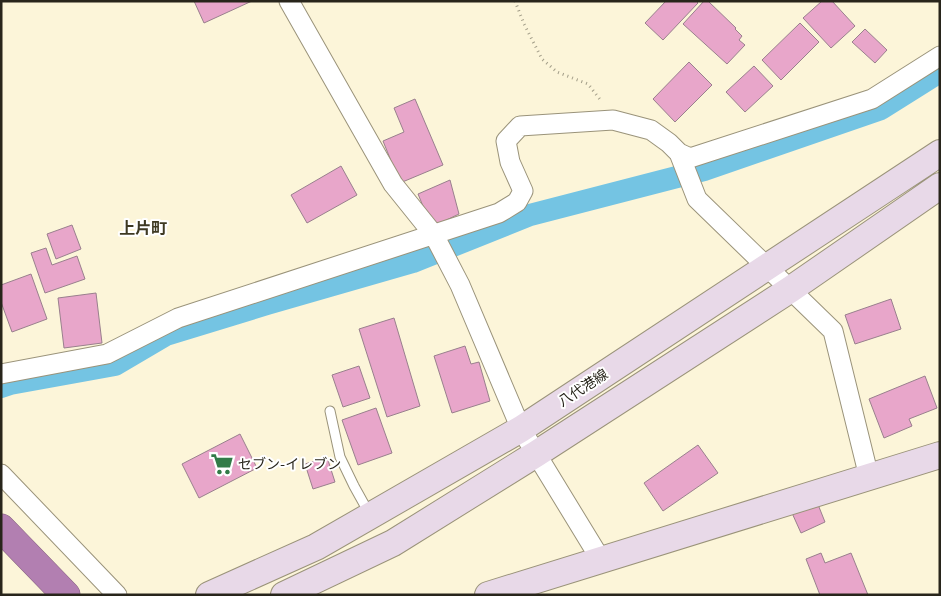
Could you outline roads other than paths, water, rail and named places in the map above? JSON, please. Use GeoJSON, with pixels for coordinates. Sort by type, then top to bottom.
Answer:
{"type":"FeatureCollection","features":[{"type":"Feature","properties":{"kind":"highway"},"geometry":{"type":"LineString","coordinates":[[1,528],[66,595]]}},
{"type":"Feature","properties":{"kind":"main road","name":"八代港線"},"geometry":{"type":"LineString","coordinates":[[209,595],[316,546],[521,429],[940,153]]}},
{"type":"Feature","properties":{"kind":"main road"},"geometry":{"type":"LineString","coordinates":[[284,595],[393,543],[536,454],[791,289],[940,186]]}},
{"type":"Feature","properties":{"kind":"main road"},"geometry":{"type":"LineString","coordinates":[[488,595],[940,455]]}},
{"type":"Feature","properties":{"kind":"street"},"geometry":{"type":"LineString","coordinates":[[289,1],[392,184],[434,235],[460,285],[521,429],[601,560]]}},
{"type":"Feature","properties":{"kind":"street"},"geometry":{"type":"LineString","coordinates":[[679,154],[690,158],[872,99],[940,56]]}},
{"type":"Feature","properties":{"kind":"street"},"geometry":{"type":"LineString","coordinates":[[1,374],[107,354],[178,318],[499,213],[518,202],[523,191],[510,162],[506,142],[520,126],[613,120],[651,130],[669,143],[679,154],[697,199],[833,332],[869,477]]}},
{"type":"Feature","properties":{"kind":"street"},"geometry":{"type":"LineString","coordinates":[[1,474],[117,595]]}},
{"type":"Feature","properties":{"kind":"lane"},"geometry":{"type":"LineString","coordinates":[[330,411],[340,457],[371,515]]}},
{"type":"Feature","properties":{"kind":"waterway"},"geometry":{"type":"LineString","coordinates":[[1,387],[115,365],[166,335],[413,262],[530,215],[704,170],[881,109],[940,72]]}},
{"type":"Feature","properties":{"kind":"place","name":"セブン-イレブン"},"geometry":{"type":"Point","coordinates":[222,464]}},
{"type":"Feature","properties":{"kind":"district","name":"上片町"},"geometry":{"type":"Point","coordinates":[143,229]}}]}
